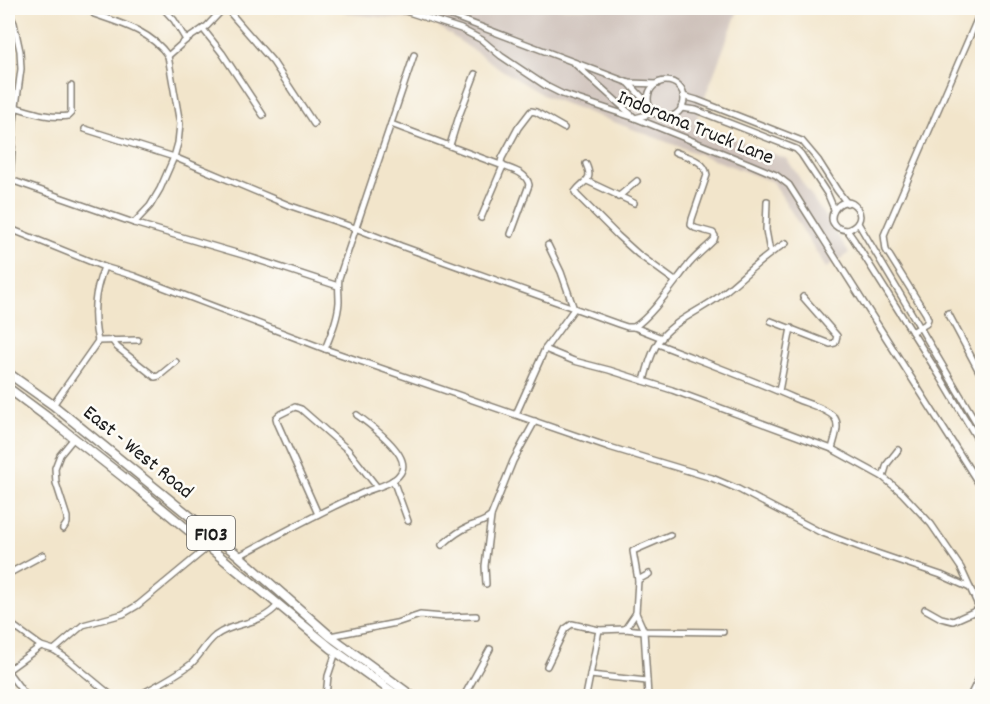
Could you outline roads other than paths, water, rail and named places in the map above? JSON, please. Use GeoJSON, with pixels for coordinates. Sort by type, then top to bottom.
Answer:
{"type":"FeatureCollection","features":[{"type":"Feature","properties":{"kind":"main road","name":"East - West Road"},"geometry":{"type":"LineString","coordinates":[[8,374],[53,405],[239,556],[330,636],[412,696]]}},
{"type":"Feature","properties":{"kind":"main road","name":"East - West Road"},"geometry":{"type":"LineString","coordinates":[[8,388],[74,438],[336,652],[398,696]]}},
{"type":"Feature","properties":{"kind":"street"},"geometry":{"type":"LineString","coordinates":[[92,8],[94,14],[127,25],[146,36],[163,49],[168,56],[180,124],[178,143],[160,189],[150,206],[134,223]]}},
{"type":"Feature","properties":{"kind":"street"},"geometry":{"type":"LineString","coordinates":[[162,8],[174,20],[186,40]]}},
{"type":"Feature","properties":{"kind":"street"},"geometry":{"type":"LineString","coordinates":[[168,56],[225,8],[273,62],[314,124]]}},
{"type":"Feature","properties":{"kind":"street","name":"Indorama Truck Lane"},"geometry":{"type":"LineString","coordinates":[[396,8],[461,29],[482,40],[501,56],[562,94],[635,118],[776,175],[789,185],[982,489]]}},
{"type":"Feature","properties":{"kind":"street"},"geometry":{"type":"LineString","coordinates":[[431,8],[629,83],[657,84],[666,81],[674,84],[680,88],[683,96],[681,108],[669,117],[658,116],[629,83]]}},
{"type":"Feature","properties":{"kind":"street"},"geometry":{"type":"LineString","coordinates":[[912,332],[926,324],[928,319],[886,250],[884,235],[981,8]]}},
{"type":"Feature","properties":{"kind":"street"},"geometry":{"type":"LineString","coordinates":[[8,11],[14,23],[21,69],[15,107],[9,180],[134,223],[338,286]]}},
{"type":"Feature","properties":{"kind":"street"},"geometry":{"type":"LineString","coordinates":[[435,21],[442,11]]}},
{"type":"Feature","properties":{"kind":"street"},"geometry":{"type":"LineString","coordinates":[[203,28],[222,52],[263,115]]}},
{"type":"Feature","properties":{"kind":"street"},"geometry":{"type":"LineString","coordinates":[[325,349],[337,316],[339,278],[414,55]]}},
{"type":"Feature","properties":{"kind":"street"},"geometry":{"type":"LineString","coordinates":[[572,61],[635,118],[654,113]]}},
{"type":"Feature","properties":{"kind":"street"},"geometry":{"type":"LineString","coordinates":[[450,145],[475,74]]}},
{"type":"Feature","properties":{"kind":"street"},"geometry":{"type":"LineString","coordinates":[[648,104],[649,93],[657,84]]}},
{"type":"Feature","properties":{"kind":"street"},"geometry":{"type":"LineString","coordinates":[[8,105],[28,111],[68,117],[71,113],[71,86]]}},
{"type":"Feature","properties":{"kind":"street"},"geometry":{"type":"LineString","coordinates":[[683,96],[802,141],[847,203]]}},
{"type":"Feature","properties":{"kind":"street"},"geometry":{"type":"LineString","coordinates":[[681,108],[705,114],[796,148],[828,195],[834,209]]}},
{"type":"Feature","properties":{"kind":"street"},"geometry":{"type":"LineString","coordinates":[[481,218],[503,166],[502,158],[518,128],[531,111],[564,128]]}},
{"type":"Feature","properties":{"kind":"street"},"geometry":{"type":"LineString","coordinates":[[391,124],[503,166],[527,179],[529,185],[511,234]]}},
{"type":"Feature","properties":{"kind":"street"},"geometry":{"type":"LineString","coordinates":[[85,129],[174,157],[288,205],[574,309],[627,327],[634,327],[660,341],[825,411],[836,420],[837,426],[832,448]]}},
{"type":"Feature","properties":{"kind":"street"},"geometry":{"type":"LineString","coordinates":[[634,327],[650,313],[693,260],[714,240],[715,236],[713,233],[691,225],[707,175],[706,170],[699,162],[675,152]]}},
{"type":"Feature","properties":{"kind":"street"},"geometry":{"type":"LineString","coordinates":[[586,164],[589,177],[576,189],[577,195],[638,254],[675,281]]}},
{"type":"Feature","properties":{"kind":"street"},"geometry":{"type":"LineString","coordinates":[[587,181],[634,203]]}},
{"type":"Feature","properties":{"kind":"street"},"geometry":{"type":"LineString","coordinates":[[618,197],[637,181]]}},
{"type":"Feature","properties":{"kind":"street"},"geometry":{"type":"LineString","coordinates":[[767,201],[766,230],[770,252]]}},
{"type":"Feature","properties":{"kind":"street"},"geometry":{"type":"LineString","coordinates":[[847,203],[854,205],[860,215],[858,223],[852,229],[847,230],[840,229],[834,224],[832,216],[838,205],[847,203]]}},
{"type":"Feature","properties":{"kind":"street"},"geometry":{"type":"LineString","coordinates":[[858,223],[982,432]]}},
{"type":"Feature","properties":{"kind":"street"},"geometry":{"type":"LineString","coordinates":[[8,228],[104,267],[134,276],[325,349],[609,447],[712,478],[820,532],[941,575],[970,588]]}},
{"type":"Feature","properties":{"kind":"street"},"geometry":{"type":"LineString","coordinates":[[847,230],[982,447]]}},
{"type":"Feature","properties":{"kind":"street"},"geometry":{"type":"LineString","coordinates":[[644,381],[651,356],[673,326],[722,294],[770,252],[786,243]]}},
{"type":"Feature","properties":{"kind":"street"},"geometry":{"type":"LineString","coordinates":[[548,245],[561,272],[574,309]]}},
{"type":"Feature","properties":{"kind":"street"},"geometry":{"type":"LineString","coordinates":[[53,405],[98,341],[94,302],[97,284],[104,267]]}},
{"type":"Feature","properties":{"kind":"street"},"geometry":{"type":"LineString","coordinates":[[771,321],[830,344],[835,343],[837,336],[803,297]]}},
{"type":"Feature","properties":{"kind":"street"},"geometry":{"type":"LineString","coordinates":[[516,414],[545,349],[574,309]]}},
{"type":"Feature","properties":{"kind":"street"},"geometry":{"type":"LineString","coordinates":[[948,313],[982,377]]}},
{"type":"Feature","properties":{"kind":"street"},"geometry":{"type":"LineString","coordinates":[[779,391],[791,328]]}},
{"type":"Feature","properties":{"kind":"street"},"geometry":{"type":"LineString","coordinates":[[112,340],[117,347],[155,376],[159,376],[176,362]]}},
{"type":"Feature","properties":{"kind":"street"},"geometry":{"type":"LineString","coordinates":[[98,341],[138,340]]}},
{"type":"Feature","properties":{"kind":"street"},"geometry":{"type":"LineString","coordinates":[[545,349],[574,361],[644,381],[832,448],[883,477],[902,493],[931,524],[961,568],[981,611],[953,621],[941,618],[925,609]]}},
{"type":"Feature","properties":{"kind":"street"},"geometry":{"type":"LineString","coordinates":[[318,514],[277,423],[276,418],[279,415],[295,407],[301,409],[348,450],[377,487]]}},
{"type":"Feature","properties":{"kind":"street"},"geometry":{"type":"LineString","coordinates":[[239,556],[318,514],[393,480],[402,471],[403,464],[400,456],[378,430],[357,415]]}},
{"type":"Feature","properties":{"kind":"street"},"geometry":{"type":"LineString","coordinates":[[486,584],[485,566],[491,516],[513,460],[535,421]]}},
{"type":"Feature","properties":{"kind":"street"},"geometry":{"type":"LineString","coordinates":[[63,529],[67,523],[67,517],[56,483],[55,468],[60,455],[74,438]]}},
{"type":"Feature","properties":{"kind":"street"},"geometry":{"type":"LineString","coordinates":[[883,477],[887,464],[898,450]]}},
{"type":"Feature","properties":{"kind":"street"},"geometry":{"type":"LineString","coordinates":[[393,480],[408,521]]}},
{"type":"Feature","properties":{"kind":"street"},"geometry":{"type":"LineString","coordinates":[[442,545],[454,535],[491,516]]}},
{"type":"Feature","properties":{"kind":"street"},"geometry":{"type":"LineString","coordinates":[[648,696],[644,631],[636,613],[638,580],[633,551],[670,535]]}},
{"type":"Feature","properties":{"kind":"street"},"geometry":{"type":"LineString","coordinates":[[54,650],[83,625],[123,614],[138,605],[208,547]]}},
{"type":"Feature","properties":{"kind":"street"},"geometry":{"type":"LineString","coordinates":[[8,574],[43,555]]}},
{"type":"Feature","properties":{"kind":"street"},"geometry":{"type":"LineString","coordinates":[[638,580],[649,574]]}},
{"type":"Feature","properties":{"kind":"street"},"geometry":{"type":"LineString","coordinates":[[138,696],[192,663],[216,635],[228,628],[264,617],[278,605]]}},
{"type":"Feature","properties":{"kind":"street"},"geometry":{"type":"LineString","coordinates":[[625,628],[636,613]]}},
{"type":"Feature","properties":{"kind":"street"},"geometry":{"type":"LineString","coordinates":[[330,636],[396,623],[420,615],[476,616]]}},
{"type":"Feature","properties":{"kind":"street"},"geometry":{"type":"LineString","coordinates":[[8,622],[41,646],[54,650],[66,658],[112,696]]}},
{"type":"Feature","properties":{"kind":"street"},"geometry":{"type":"LineString","coordinates":[[547,666],[569,625],[575,624],[599,630],[625,628],[644,631],[723,632]]}},
{"type":"Feature","properties":{"kind":"street"},"geometry":{"type":"LineString","coordinates":[[586,696],[599,630]]}},
{"type":"Feature","properties":{"kind":"street"},"geometry":{"type":"LineString","coordinates":[[26,696],[8,671],[41,646]]}},
{"type":"Feature","properties":{"kind":"street"},"geometry":{"type":"LineString","coordinates":[[464,696],[490,649]]}},
{"type":"Feature","properties":{"kind":"street"},"geometry":{"type":"LineString","coordinates":[[326,696],[328,676],[336,652]]}},
{"type":"Feature","properties":{"kind":"street"},"geometry":{"type":"LineString","coordinates":[[970,696],[982,672]]}},
{"type":"Feature","properties":{"kind":"street"},"geometry":{"type":"LineString","coordinates":[[590,675],[647,681]]}}]}
